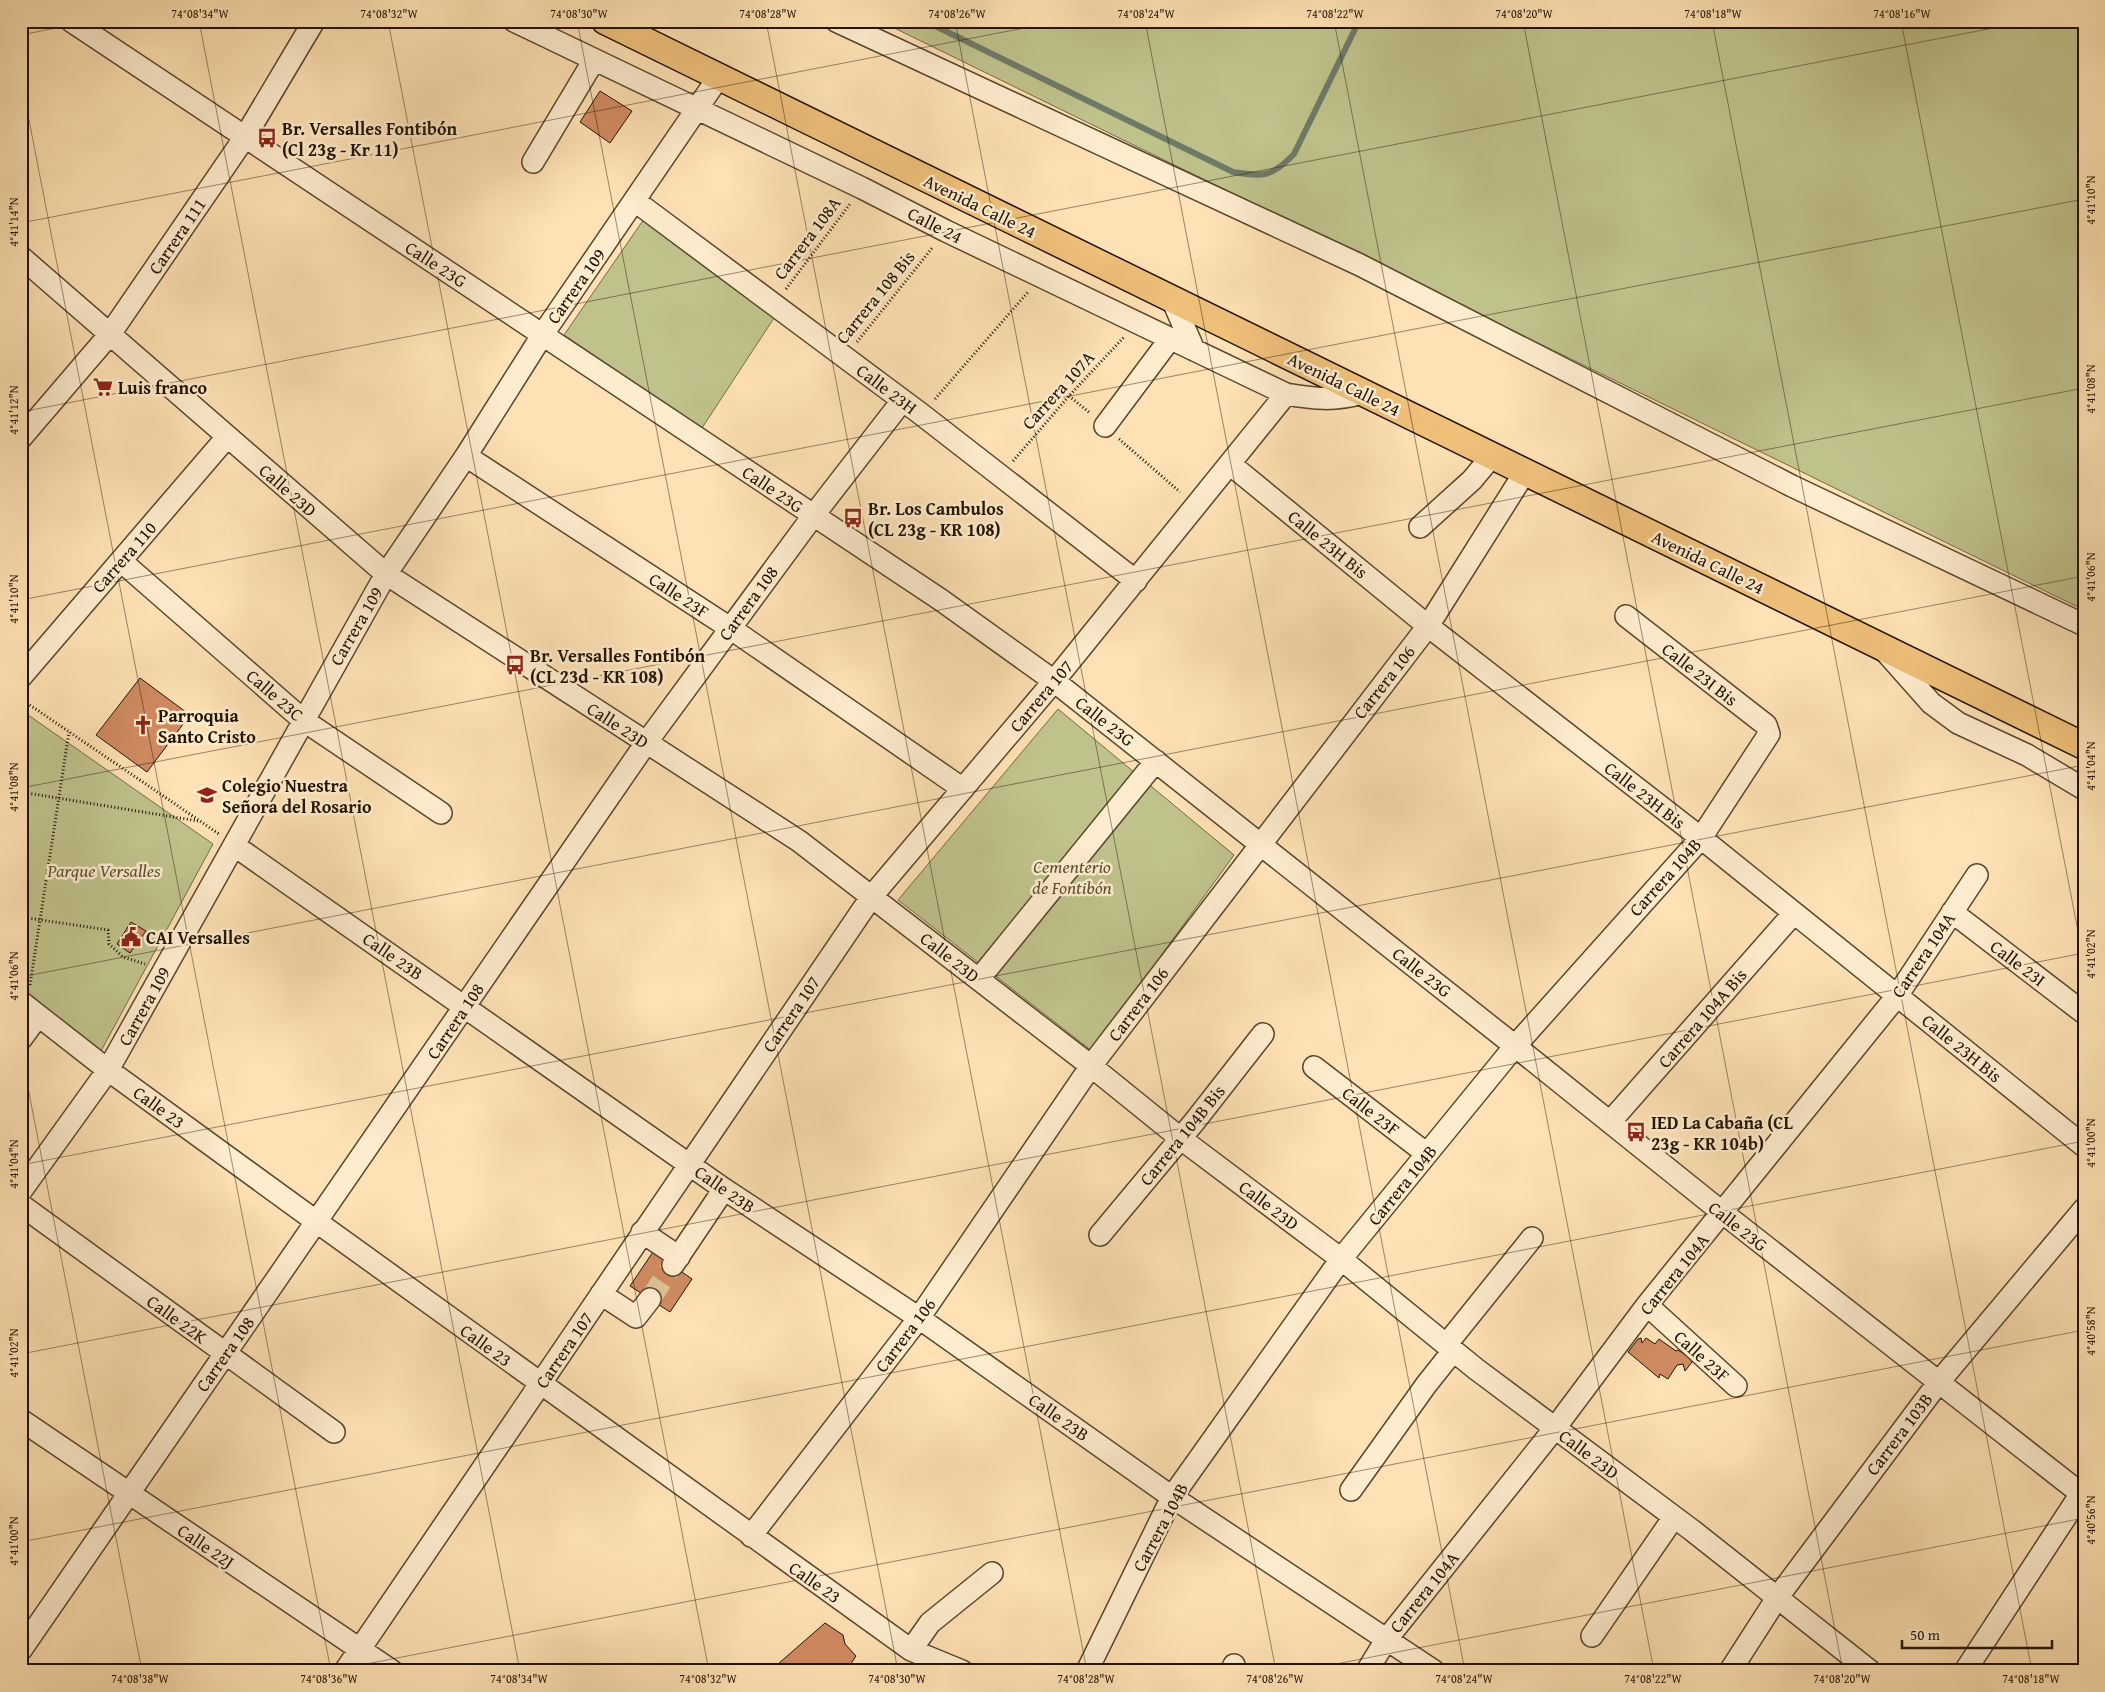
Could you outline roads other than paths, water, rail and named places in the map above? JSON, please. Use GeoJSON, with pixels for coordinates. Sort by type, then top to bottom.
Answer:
{"type":"FeatureCollection","features":[{"type":"Feature","properties":{"kind":"main road","name":"Avenida Calle 24"},"geometry":{"type":"LineString","coordinates":[[604,21],[2084,746]]}},
{"type":"Feature","properties":{"kind":"street","name":"Calle 23G"},"geometry":{"type":"LineString","coordinates":[[71,21],[941,600],[1054,681],[1938,1383],[2083,1492]]}},
{"type":"Feature","properties":{"kind":"street","name":"Carrera 111"},"geometry":{"type":"LineString","coordinates":[[21,438],[110,334],[245,137],[314,21]]}},
{"type":"Feature","properties":{"kind":"street","name":"Calle 24"},"geometry":{"type":"LineString","coordinates":[[514,21],[1286,394],[1317,399],[1344,399],[1363,394]]}},
{"type":"Feature","properties":{"kind":"street"},"geometry":{"type":"LineString","coordinates":[[836,21],[1360,265],[1792,486],[2084,625]]}},
{"type":"Feature","properties":{"kind":"street"},"geometry":{"type":"LineString","coordinates":[[534,162],[594,60]]}},
{"type":"Feature","properties":{"kind":"street","name":"Carrera 109"},"geometry":{"type":"LineString","coordinates":[[21,1191],[108,1070],[386,574],[466,456],[543,334],[718,78]]}},
{"type":"Feature","properties":{"kind":"street","name":"Calle 23H"},"geometry":{"type":"LineString","coordinates":[[635,201],[921,414],[1136,581]]}},
{"type":"Feature","properties":{"kind":"street","name":"Calle 23D"},"geometry":{"type":"LineString","coordinates":[[21,257],[386,574],[798,841],[1091,1066],[1180,1138],[1341,1259],[1450,1348],[1674,1517],[1870,1671]]}},
{"type":"Feature","properties":{"kind":"street"},"geometry":{"type":"LineString","coordinates":[[1172,299],[1194,350]]}},
{"type":"Feature","properties":{"kind":"street"},"geometry":{"type":"LineString","coordinates":[[1105,426],[1170,339]]}},
{"type":"Feature","properties":{"kind":"street","name":"Carrera 107"},"geometry":{"type":"LineString","coordinates":[[346,1671],[642,1232],[872,896],[1054,681],[1286,394]]}},
{"type":"Feature","properties":{"kind":"street","name":"Carrera 108"},"geometry":{"type":"LineString","coordinates":[[21,1650],[646,743],[813,516],[902,401]]}},
{"type":"Feature","properties":{"kind":"street","name":"Carrera 110"},"geometry":{"type":"LineString","coordinates":[[21,677],[227,437]]}},
{"type":"Feature","properties":{"kind":"street","name":"Calle 23F"},"geometry":{"type":"LineString","coordinates":[[466,456],[730,628],[963,789]]}},
{"type":"Feature","properties":{"kind":"street"},"geometry":{"type":"LineString","coordinates":[[1420,526],[1472,480],[1492,456]]}},
{"type":"Feature","properties":{"kind":"street","name":"Calle 23H Bis"},"geometry":{"type":"LineString","coordinates":[[1230,464],[1428,626],[1701,838],[2084,1146]]}},
{"type":"Feature","properties":{"kind":"street","name":"Carrera 106"},"geometry":{"type":"LineString","coordinates":[[751,1536],[919,1318],[1091,1066],[1428,626],[1525,472]]}},
{"type":"Feature","properties":{"kind":"street","name":"Calle 23C"},"geometry":{"type":"LineString","coordinates":[[121,561],[303,720],[441,813]]}},
{"type":"Feature","properties":{"kind":"street","name":"Calle 23I Bis"},"geometry":{"type":"LineString","coordinates":[[1626,616],[1766,725],[1768,734]]}},
{"type":"Feature","properties":{"kind":"street"},"geometry":{"type":"LineString","coordinates":[[1882,648],[1931,703],[1958,723],[2027,755],[2084,790]]}},
{"type":"Feature","properties":{"kind":"street","name":"Carrera 104B"},"geometry":{"type":"LineString","coordinates":[[1088,1671],[1172,1497],[1341,1259],[1515,1046],[1701,838],[1768,734]]}},
{"type":"Feature","properties":{"kind":"street"},"geometry":{"type":"LineString","coordinates":[[979,979],[1156,761]]}},
{"type":"Feature","properties":{"kind":"street","name":"Calle 23B"},"geometry":{"type":"LineString","coordinates":[[235,846],[724,1189],[919,1318],[1172,1497],[1434,1671]]}},
{"type":"Feature","properties":{"kind":"street","name":"Carrera 104A"},"geometry":{"type":"LineString","coordinates":[[1367,1671],[1386,1640],[1555,1428],[1647,1306],[1897,996],[1977,875]]}},
{"type":"Feature","properties":{"kind":"street","name":"Calle 23I"},"geometry":{"type":"LineString","coordinates":[[1952,912],[2084,1013]]}},
{"type":"Feature","properties":{"kind":"street","name":"Carrera 104A Bis"},"geometry":{"type":"LineString","coordinates":[[1610,1122],[1794,913]]}},
{"type":"Feature","properties":{"kind":"street","name":"Calle 23"},"geometry":{"type":"LineString","coordinates":[[21,1002],[108,1070],[911,1650],[962,1671]]}},
{"type":"Feature","properties":{"kind":"street"},"geometry":{"type":"LineString","coordinates":[[21,1039],[38,1016]]}},
{"type":"Feature","properties":{"kind":"street","name":"Carrera 104B Bis"},"geometry":{"type":"LineString","coordinates":[[1100,1236],[1263,1034]]}},
{"type":"Feature","properties":{"kind":"street","name":"Calle 23F"},"geometry":{"type":"LineString","coordinates":[[1314,1067],[1427,1154]]}},
{"type":"Feature","properties":{"kind":"street"},"geometry":{"type":"LineString","coordinates":[[642,1232],[676,1261],[724,1189]]}},
{"type":"Feature","properties":{"kind":"street","name":"Calle 22K"},"geometry":{"type":"LineString","coordinates":[[21,1205],[334,1432]]}},
{"type":"Feature","properties":{"kind":"street","name":"Carrera 103B"},"geometry":{"type":"LineString","coordinates":[[1730,1671],[1777,1598],[1938,1383],[2084,1209]]}},
{"type":"Feature","properties":{"kind":"street"},"geometry":{"type":"LineString","coordinates":[[1351,1490],[1450,1348],[1532,1238]]}},
{"type":"Feature","properties":{"kind":"street"},"geometry":{"type":"LineString","coordinates":[[601,1294],[636,1317],[650,1298]]}},
{"type":"Feature","properties":{"kind":"street","name":"Calle 23F"},"geometry":{"type":"LineString","coordinates":[[1647,1306],[1736,1386]]}},
{"type":"Feature","properties":{"kind":"street","name":"Calle 22J"},"geometry":{"type":"LineString","coordinates":[[21,1420],[392,1671]]}},
{"type":"Feature","properties":{"kind":"street"},"geometry":{"type":"LineString","coordinates":[[1965,1671],[2083,1492]]}},
{"type":"Feature","properties":{"kind":"street"},"geometry":{"type":"LineString","coordinates":[[1592,1636],[1674,1517]]}},
{"type":"Feature","properties":{"kind":"street"},"geometry":{"type":"LineString","coordinates":[[911,1650],[930,1623],[992,1573]]}},
{"type":"Feature","properties":{"kind":"waterway"},"geometry":{"type":"LineString","coordinates":[[925,21],[1233,172],[1253,175],[1273,171],[1294,154],[1359,21]]}},
{"type":"Feature","properties":{"kind":"tunnel"},"geometry":{"type":"LineString","coordinates":[[650,1299],[673,1265]]}},
{"type":"Feature","properties":{"kind":"place","name":"Br. Versalles Fontibón (Cl 23g - Kr 11)"},"geometry":{"type":"Point","coordinates":[267,138]}},
{"type":"Feature","properties":{"kind":"place","name":"Luis franco"},"geometry":{"type":"Point","coordinates":[103,387]}},
{"type":"Feature","properties":{"kind":"place","name":"Br. Los Cambulos (CL 23g - KR 108)"},"geometry":{"type":"Point","coordinates":[853,518]}},
{"type":"Feature","properties":{"kind":"place","name":"Br. Versalles Fontibón (CL 23d - KR 108)"},"geometry":{"type":"Point","coordinates":[515,665]}},
{"type":"Feature","properties":{"kind":"place","name":"Parroquia Santo Cristo"},"geometry":{"type":"Point","coordinates":[143,725]}},
{"type":"Feature","properties":{"kind":"place","name":"Colegio Nuestra Señora del Rosario"},"geometry":{"type":"Point","coordinates":[207,795]}},
{"type":"Feature","properties":{"kind":"place","name":"CAI Versalles"},"geometry":{"type":"Point","coordinates":[131,937]}},
{"type":"Feature","properties":{"kind":"place","name":"IED La Cabaña (CL 23g - KR 104b)"},"geometry":{"type":"Point","coordinates":[1636,1132]}},
{"type":"Feature","properties":{"kind":"park label","name":"Parque Versalles"},"geometry":{"type":"Point","coordinates":[104,870]}},
{"type":"Feature","properties":{"kind":"park label","name":"Cementerio de Fontibón"},"geometry":{"type":"Point","coordinates":[1072,876]}}]}
